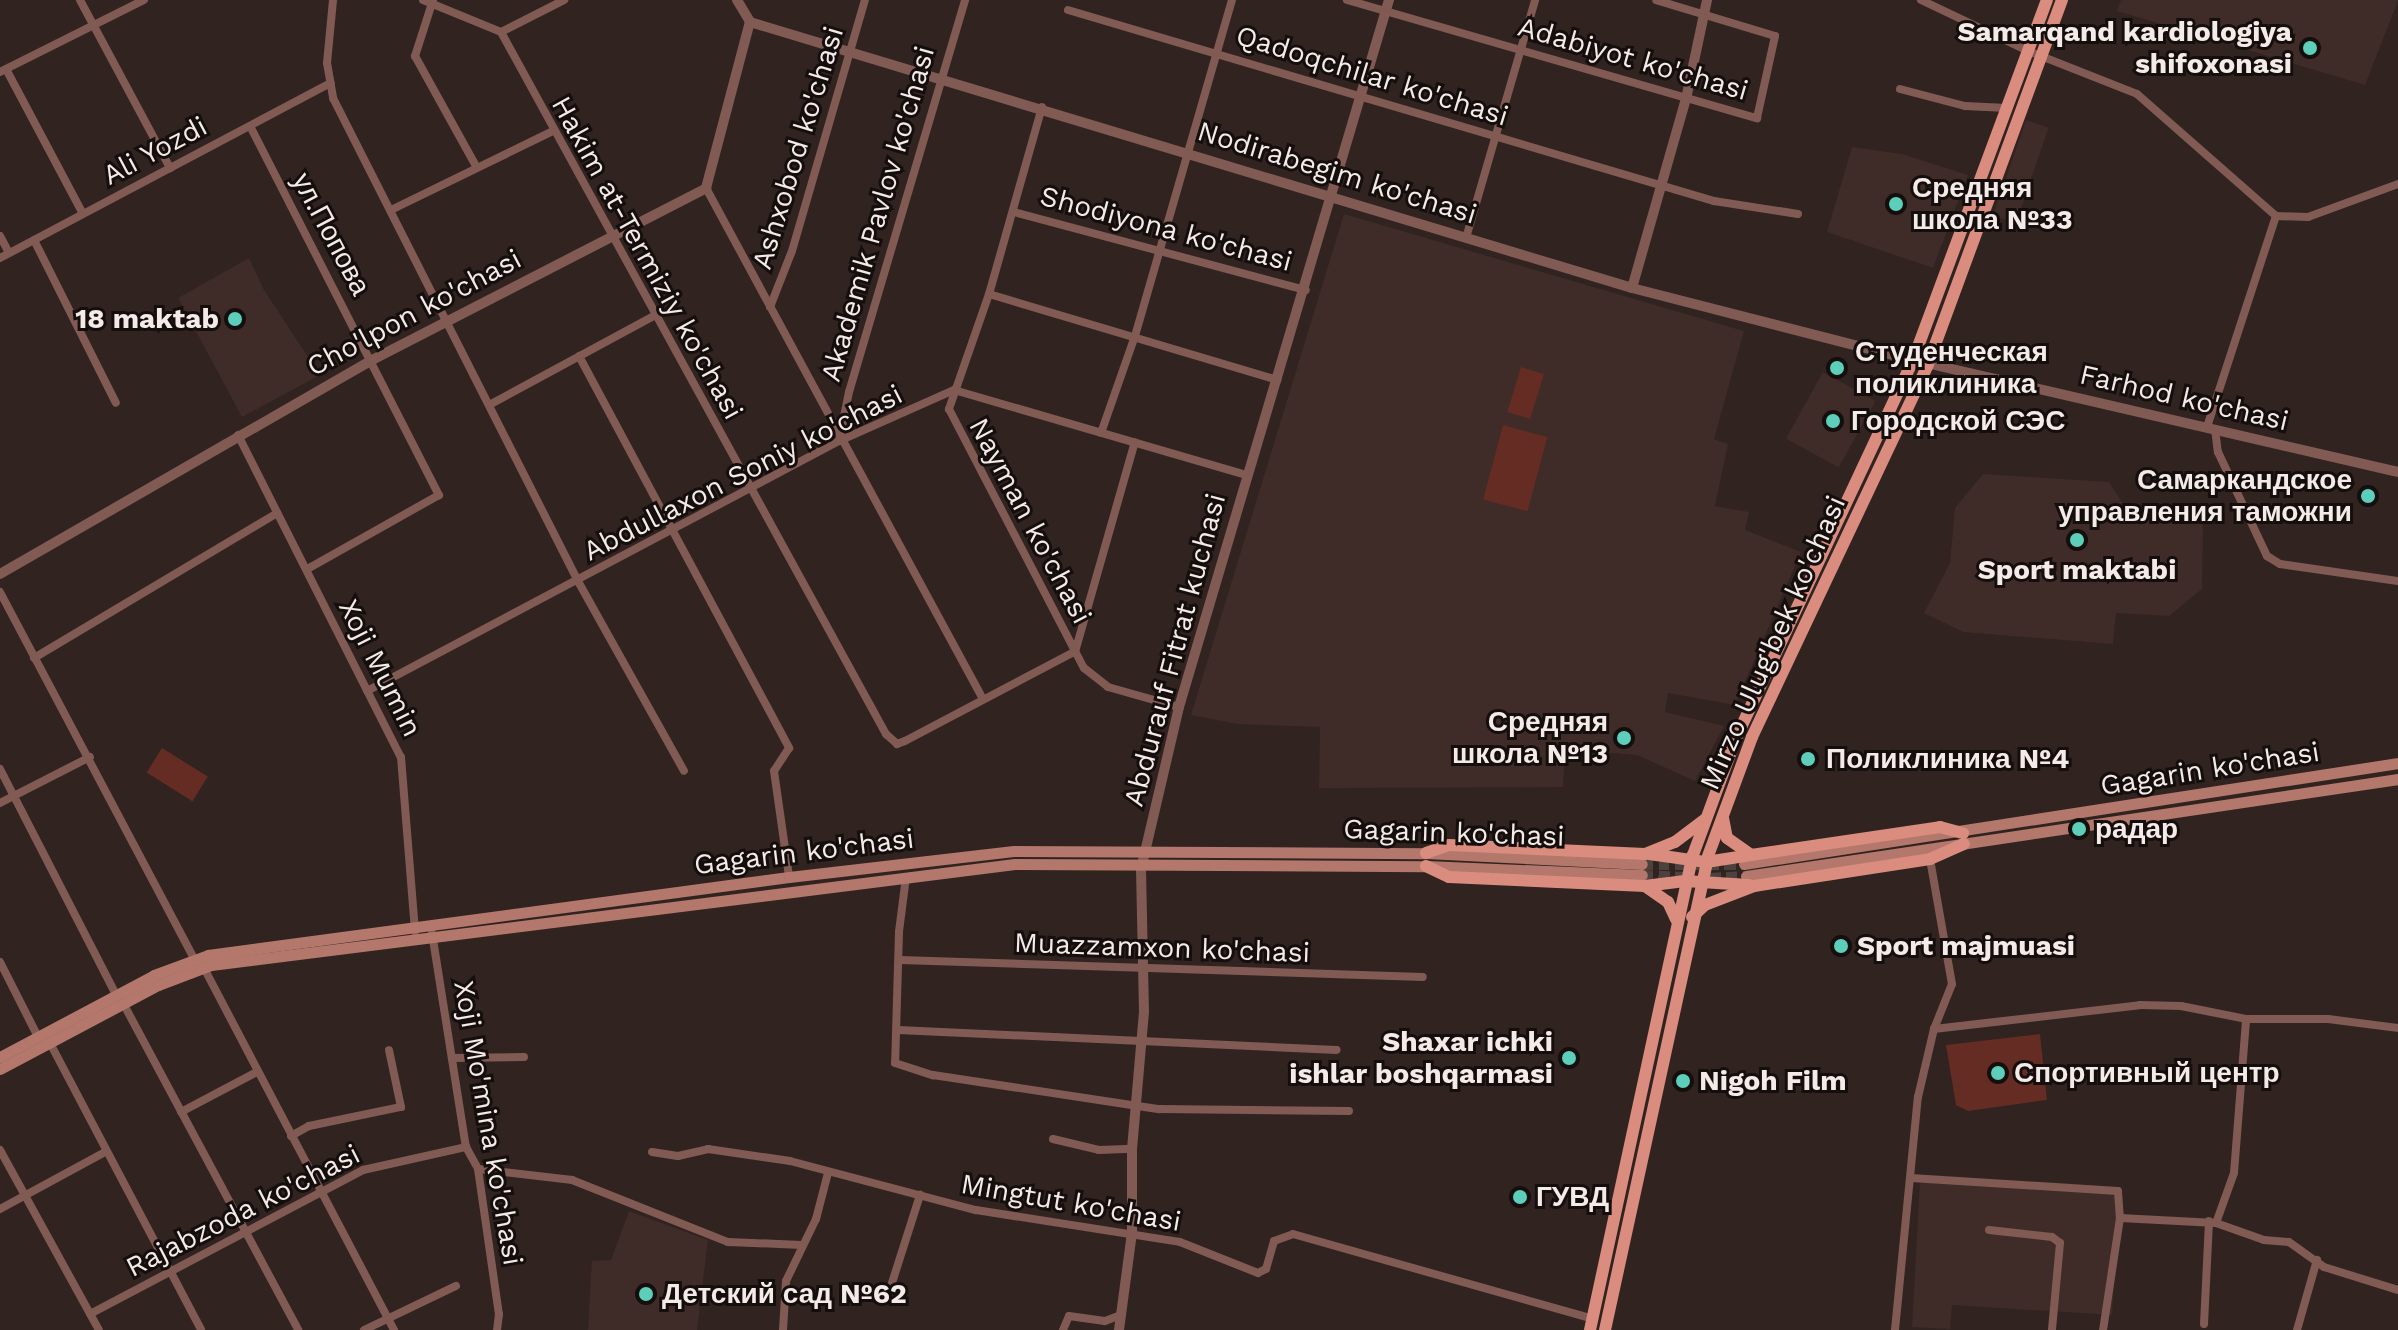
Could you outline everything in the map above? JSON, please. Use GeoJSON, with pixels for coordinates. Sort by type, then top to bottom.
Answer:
{"type":"FeatureCollection","features":[{"type":"Feature","properties":{"kind":"main road","name":"Mirzo Ulug'bek ko'chasi"},"geometry":{"type":"LineString","coordinates":[[1592,1325],[1676,919],[1691,862],[1736,738],[1913,360],[2047,0]]}},
{"type":"Feature","properties":{"kind":"main road","name":"Mirzo Ulug'bek ko'chasi"},"geometry":{"type":"LineString","coordinates":[[1605,1330],[1699,882],[1766,706],[1928,364],[2062,0]]}},
{"type":"Feature","properties":{"kind":"main road","name":"Gagarin ko'chasi"},"geometry":{"type":"LineString","coordinates":[[1963,838],[2398,763]]}},
{"type":"Feature","properties":{"kind":"main road","name":"Gagarin ko'chasi"},"geometry":{"type":"LineString","coordinates":[[1749,870],[2398,779]]}},
{"type":"Feature","properties":{"kind":"main road"},"geometry":{"type":"LineString","coordinates":[[1723,814],[1727,838],[1749,870]]}},
{"type":"Feature","properties":{"kind":"main road"},"geometry":{"type":"LineString","coordinates":[[1644,870],[1707,818]]}},
{"type":"Feature","properties":{"kind":"main road"},"geometry":{"type":"LineString","coordinates":[[1963,838],[1930,859],[1749,870],[1691,862],[1644,870],[1449,877],[1426,860],[1449,845],[1644,870],[1699,882],[1749,870],[1940,827],[1963,838]]}},
{"type":"Feature","properties":{"kind":"main road","name":"Gagarin ko'chasi"},"geometry":{"type":"LineString","coordinates":[[0,1069],[50,1043],[119,999],[204,968],[432,930],[789,877],[1014,851],[1148,851],[1426,860]]}},
{"type":"Feature","properties":{"kind":"main road","name":"Gagarin ko'chasi"},"geometry":{"type":"LineString","coordinates":[[432,930],[1015,864],[1141,869],[1426,860]]}},
{"type":"Feature","properties":{"kind":"main road"},"geometry":{"type":"LineString","coordinates":[[1644,870],[1668,902],[1676,919]]}},
{"type":"Feature","properties":{"kind":"main road"},"geometry":{"type":"LineString","coordinates":[[1692,917],[1749,870]]}},
{"type":"Feature","properties":{"kind":"main road","name":"Gagarin ko'chasi"},"geometry":{"type":"LineString","coordinates":[[0,1057],[194,959],[415,933]]}},
{"type":"Feature","properties":{"kind":"street"},"geometry":{"type":"LineString","coordinates":[[80,0],[170,168]]}},
{"type":"Feature","properties":{"kind":"street"},"geometry":{"type":"LineString","coordinates":[[83,214],[3,70],[144,0]]}},
{"type":"Feature","properties":{"kind":"street"},"geometry":{"type":"LineString","coordinates":[[333,0],[330,83],[333,98],[393,209],[579,583],[684,771]]}},
{"type":"Feature","properties":{"kind":"street"},"geometry":{"type":"LineString","coordinates":[[476,166],[415,56],[430,1],[501,32],[564,0]]}},
{"type":"Feature","properties":{"kind":"street"},"geometry":{"type":"LineString","coordinates":[[737,0],[750,22],[706,188],[839,441],[983,699],[1074,652],[1135,442]]}},
{"type":"Feature","properties":{"kind":"street","name":"Ashxobod ko'chasi"},"geometry":{"type":"LineString","coordinates":[[770,307],[853,51],[865,0]]}},
{"type":"Feature","properties":{"kind":"street","name":"Akademik Pavlov ko'chasi"},"geometry":{"type":"LineString","coordinates":[[839,441],[940,76],[965,0]]}},
{"type":"Feature","properties":{"kind":"street"},"geometry":{"type":"LineString","coordinates":[[1101,433],[1135,336],[1232,0]]}},
{"type":"Feature","properties":{"kind":"street","name":"Adabiyot ko'chasi"},"geometry":{"type":"LineString","coordinates":[[1347,0],[1757,118],[1776,40],[1772,32],[1656,0]]}},
{"type":"Feature","properties":{"kind":"street","name":"Abdurauf Fitrat kuchasi"},"geometry":{"type":"LineString","coordinates":[[1119,1330],[1132,1233],[1134,1106],[1142,1041],[1141,869],[1148,851],[1179,707],[1246,475],[1306,290],[1359,96],[1389,0]]}},
{"type":"Feature","properties":{"kind":"street"},"geometry":{"type":"LineString","coordinates":[[1466,238],[1523,51],[1535,0]]}},
{"type":"Feature","properties":{"kind":"street"},"geometry":{"type":"LineString","coordinates":[[1632,288],[1686,99],[1707,0]]}},
{"type":"Feature","properties":{"kind":"street"},"geometry":{"type":"LineString","coordinates":[[1921,0],[2028,51],[2137,94],[2276,216],[2308,217],[2398,184]]}},
{"type":"Feature","properties":{"kind":"street","name":"Qadoqchilar ko'chasi"},"geometry":{"type":"LineString","coordinates":[[1068,10],[1663,183],[1714,201],[1798,214]]}},
{"type":"Feature","properties":{"kind":"street","name":"Nodirabegim ko'chasi"},"geometry":{"type":"LineString","coordinates":[[750,22],[940,76],[1632,288],[1913,360]]}},
{"type":"Feature","properties":{"kind":"street","name":"Hakim at-Termiziy ko'chasi"},"geometry":{"type":"LineString","coordinates":[[501,32],[551,132],[886,734],[897,744],[983,699]]}},
{"type":"Feature","properties":{"kind":"street","name":"Ali Yozdi"},"geometry":{"type":"LineString","coordinates":[[0,258],[330,83]]}},
{"type":"Feature","properties":{"kind":"street"},"geometry":{"type":"LineString","coordinates":[[1900,89],[1965,106],[2007,108]]}},
{"type":"Feature","properties":{"kind":"street","name":"Nayman ko'chasi"},"geometry":{"type":"LineString","coordinates":[[1042,107],[989,294],[949,409],[953,423],[1074,652],[1094,681],[1179,707]]}},
{"type":"Feature","properties":{"kind":"street","name":"ул.Попова"},"geometry":{"type":"LineString","coordinates":[[250,126],[439,495],[307,569]]}},
{"type":"Feature","properties":{"kind":"street"},"geometry":{"type":"LineString","coordinates":[[393,209],[551,132]]}},
{"type":"Feature","properties":{"kind":"street","name":"Cho'lpon ko'chasi"},"geometry":{"type":"LineString","coordinates":[[0,574],[238,435],[373,361],[706,188]]}},
{"type":"Feature","properties":{"kind":"street","name":"Shodiyona ko'chasi"},"geometry":{"type":"LineString","coordinates":[[1014,212],[1159,254],[1306,290]]}},
{"type":"Feature","properties":{"kind":"street"},"geometry":{"type":"LineString","coordinates":[[2276,216],[2211,428],[2218,452],[2267,556],[2280,564],[2398,581]]}},
{"type":"Feature","properties":{"kind":"street"},"geometry":{"type":"LineString","coordinates":[[0,236],[9,253]]}},
{"type":"Feature","properties":{"kind":"street"},"geometry":{"type":"LineString","coordinates":[[34,240],[116,403]]}},
{"type":"Feature","properties":{"kind":"street"},"geometry":{"type":"LineString","coordinates":[[989,294],[1277,380]]}},
{"type":"Feature","properties":{"kind":"street"},"geometry":{"type":"LineString","coordinates":[[491,404],[654,316]]}},
{"type":"Feature","properties":{"kind":"street"},"geometry":{"type":"LineString","coordinates":[[579,356],[789,748],[774,771],[789,877]]}},
{"type":"Feature","properties":{"kind":"street","name":"Farhod ko'chasi"},"geometry":{"type":"LineString","coordinates":[[1913,360],[2398,472]]}},
{"type":"Feature","properties":{"kind":"street"},"geometry":{"type":"LineString","coordinates":[[954,390],[1246,475]]}},
{"type":"Feature","properties":{"kind":"street","name":"Abdullaxon Soniy ko'chasi"},"geometry":{"type":"LineString","coordinates":[[367,691],[579,583],[671,530],[752,491],[839,441],[954,390]]}},
{"type":"Feature","properties":{"kind":"street","name":"Xoji Mumin"},"geometry":{"type":"LineString","coordinates":[[238,435],[401,757],[415,933]]}},
{"type":"Feature","properties":{"kind":"street"},"geometry":{"type":"LineString","coordinates":[[34,658],[277,513]]}},
{"type":"Feature","properties":{"kind":"street"},"geometry":{"type":"LineString","coordinates":[[0,592],[90,757],[194,959]]}},
{"type":"Feature","properties":{"kind":"street"},"geometry":{"type":"LineString","coordinates":[[0,803],[90,757]]}},
{"type":"Feature","properties":{"kind":"street"},"geometry":{"type":"LineString","coordinates":[[0,769],[119,999],[298,1330]]}},
{"type":"Feature","properties":{"kind":"street"},"geometry":{"type":"LineString","coordinates":[[1895,1330],[1918,1097],[1934,1029],[1952,984],[1930,859]]}},
{"type":"Feature","properties":{"kind":"street"},"geometry":{"type":"LineString","coordinates":[[906,877],[895,1063],[933,1075],[1134,1106],[1349,1111]]}},
{"type":"Feature","properties":{"kind":"street","name":"Xoji Mo'mina ko'chasi"},"geometry":{"type":"LineString","coordinates":[[432,930],[466,1147],[478,1169],[499,1314],[497,1330]]}},
{"type":"Feature","properties":{"kind":"street","name":"Muazzamxon ko'chasi"},"geometry":{"type":"LineString","coordinates":[[900,960],[1141,972],[1423,977]]}},
{"type":"Feature","properties":{"kind":"street"},"geometry":{"type":"LineString","coordinates":[[0,962],[38,1037]]}},
{"type":"Feature","properties":{"kind":"street"},"geometry":{"type":"LineString","coordinates":[[204,968],[394,1330]]}},
{"type":"Feature","properties":{"kind":"street"},"geometry":{"type":"LineString","coordinates":[[1934,1029],[2140,1005],[2181,1006],[2246,1019],[2328,1019],[2398,1028]]}},
{"type":"Feature","properties":{"kind":"street"},"geometry":{"type":"LineString","coordinates":[[2204,1324],[2213,1222],[2234,1173],[2246,1019]]}},
{"type":"Feature","properties":{"kind":"street"},"geometry":{"type":"LineString","coordinates":[[898,1030],[1337,1050]]}},
{"type":"Feature","properties":{"kind":"street"},"geometry":{"type":"LineString","coordinates":[[50,1043],[103,1153],[201,1330]]}},
{"type":"Feature","properties":{"kind":"street"},"geometry":{"type":"LineString","coordinates":[[291,1136],[309,1126],[401,1107],[389,1050]]}},
{"type":"Feature","properties":{"kind":"street"},"geometry":{"type":"LineString","coordinates":[[452,1058],[524,1057]]}},
{"type":"Feature","properties":{"kind":"street"},"geometry":{"type":"LineString","coordinates":[[181,1112],[257,1072]]}},
{"type":"Feature","properties":{"kind":"street"},"geometry":{"type":"LineString","coordinates":[[1053,1139],[1099,1150],[1132,1149]]}},
{"type":"Feature","properties":{"kind":"street","name":"Rajabzoda ko'chasi"},"geometry":{"type":"LineString","coordinates":[[90,1314],[363,1170],[466,1147]]}},
{"type":"Feature","properties":{"kind":"street","name":"Mingtut ko'chasi"},"geometry":{"type":"LineString","coordinates":[[652,1152],[678,1156],[708,1149],[790,1161],[997,1214],[1180,1242],[1258,1273],[1266,1269],[1274,1241],[1293,1234],[1592,1325]]}},
{"type":"Feature","properties":{"kind":"street"},"geometry":{"type":"LineString","coordinates":[[0,1150],[99,1330]]}},
{"type":"Feature","properties":{"kind":"street"},"geometry":{"type":"LineString","coordinates":[[0,1209],[103,1153]]}},
{"type":"Feature","properties":{"kind":"street"},"geometry":{"type":"LineString","coordinates":[[478,1169],[572,1180],[728,1242],[802,1245]]}},
{"type":"Feature","properties":{"kind":"street"},"geometry":{"type":"LineString","coordinates":[[783,1330],[786,1281],[816,1219],[828,1173]]}},
{"type":"Feature","properties":{"kind":"street"},"geometry":{"type":"LineString","coordinates":[[1911,1178],[2116,1190],[2121,1197],[2120,1218],[2103,1330]]}},
{"type":"Feature","properties":{"kind":"street"},"geometry":{"type":"LineString","coordinates":[[891,1286],[920,1195]]}},
{"type":"Feature","properties":{"kind":"street"},"geometry":{"type":"LineString","coordinates":[[2120,1218],[2213,1222],[2264,1240],[2289,1242],[2324,1267],[2398,1290]]}},
{"type":"Feature","properties":{"kind":"street"},"geometry":{"type":"LineString","coordinates":[[1989,1230],[2052,1237],[2060,1243],[2052,1330]]}},
{"type":"Feature","properties":{"kind":"street"},"geometry":{"type":"LineString","coordinates":[[2297,1330],[2317,1260]]}},
{"type":"Feature","properties":{"kind":"street"},"geometry":{"type":"LineString","coordinates":[[364,1330],[456,1286]]}},
{"type":"Feature","properties":{"kind":"street"},"geometry":{"type":"LineString","coordinates":[[1063,1330],[1069,1316],[1105,1321],[1121,1315]]}},
{"type":"Feature","properties":{"kind":"shaded area","name":"Samarqand kardiologiya shifoxonasi"},"geometry":{"type":"Polygon","coordinates":[[[2121,0],[2398,1],[2365,85],[2117,11],[2121,0]]]}},
{"type":"Feature","properties":{"kind":"shaded area"},"geometry":{"type":"Polygon","coordinates":[[[2026,120],[2049,128],[2016,223],[1993,215],[2026,120]]]}},
{"type":"Feature","properties":{"kind":"shaded area","name":"Средняя школа №33"},"geometry":{"type":"Polygon","coordinates":[[[1852,147],[1902,154],[1968,175],[1933,268],[1827,232],[1852,147]]]}},
{"type":"Feature","properties":{"kind":"shaded area"},"geometry":{"type":"Polygon","coordinates":[[[1344,214],[1744,331],[1714,439],[1728,444],[1715,506],[1749,512],[1745,530],[1801,552],[1735,705],[1668,693],[1665,712],[1724,726],[1695,781],[1637,755],[1565,749],[1563,787],[1319,788],[1320,727],[1237,724],[1191,715],[1344,214]]]}},
{"type":"Feature","properties":{"kind":"shaded area","name":"18 maktab"},"geometry":{"type":"Polygon","coordinates":[[[249,258],[264,290],[320,375],[242,417],[178,298],[249,258]]]}},
{"type":"Feature","properties":{"kind":"shaded area"},"geometry":{"type":"Polygon","coordinates":[[[1521,367],[1544,374],[1530,419],[1507,412],[1521,367]]]}},
{"type":"Feature","properties":{"kind":"shaded area","name":"Городской СЭС"},"geometry":{"type":"Polygon","coordinates":[[[1823,372],[1875,401],[1839,468],[1786,438],[1823,372]]]}},
{"type":"Feature","properties":{"kind":"shaded area"},"geometry":{"type":"Polygon","coordinates":[[[1503,425],[1547,437],[1528,511],[1483,499],[1503,425]]]}},
{"type":"Feature","properties":{"kind":"shaded area","name":"Sport maktabi"},"geometry":{"type":"Polygon","coordinates":[[[1983,474],[2109,482],[2126,508],[2203,516],[2202,589],[2169,616],[2116,613],[2113,644],[1963,632],[1924,613],[1950,563],[1955,508],[1983,474]]]}},
{"type":"Feature","properties":{"kind":"shaded area"},"geometry":{"type":"Polygon","coordinates":[[[162,748],[208,777],[192,801],[147,773],[162,748]]]}},
{"type":"Feature","properties":{"kind":"shaded area","name":"Спортивный центр"},"geometry":{"type":"Polygon","coordinates":[[[2040,1034],[2047,1100],[1968,1111],[1956,1105],[1946,1045],[2040,1034]]]}},
{"type":"Feature","properties":{"kind":"shaded area"},"geometry":{"type":"Polygon","coordinates":[[[1920,1181],[2119,1193],[2112,1315],[1952,1305],[1950,1329],[1912,1327],[1920,1181]]]}},
{"type":"Feature","properties":{"kind":"shaded area","name":"Детский сад №62"},"geometry":{"type":"Polygon","coordinates":[[[629,1211],[708,1240],[697,1330],[588,1330],[592,1261],[611,1260],[629,1211]]]}},
{"type":"Feature","properties":{"kind":"tunnel"},"geometry":{"type":"LineString","coordinates":[[1642,864],[1744,864]]}},
{"type":"Feature","properties":{"kind":"tunnel"},"geometry":{"type":"LineString","coordinates":[[1642,875],[1685,877]]}},
{"type":"Feature","properties":{"kind":"tunnel"},"geometry":{"type":"LineString","coordinates":[[1710,878],[1746,876]]}},
{"type":"Feature","properties":{"kind":"place","name":"Samarqand kardiologiya shifoxonasi"},"geometry":{"type":"Point","coordinates":[2310,48]}},
{"type":"Feature","properties":{"kind":"place","name":"Средняя школа №33"},"geometry":{"type":"Point","coordinates":[1896,204]}},
{"type":"Feature","properties":{"kind":"place","name":"18 maktab"},"geometry":{"type":"Point","coordinates":[235,319]}},
{"type":"Feature","properties":{"kind":"place","name":"Студенческая поликлиника"},"geometry":{"type":"Point","coordinates":[1837,368]}},
{"type":"Feature","properties":{"kind":"place","name":"Городской СЭС"},"geometry":{"type":"Point","coordinates":[1833,421]}},
{"type":"Feature","properties":{"kind":"place","name":"Самаркандское управления таможни"},"geometry":{"type":"Point","coordinates":[2368,496]}},
{"type":"Feature","properties":{"kind":"place","name":"Sport maktabi"},"geometry":{"type":"Point","coordinates":[2077,540]}},
{"type":"Feature","properties":{"kind":"place","name":"Средняя школа №13"},"geometry":{"type":"Point","coordinates":[1624,738]}},
{"type":"Feature","properties":{"kind":"place","name":"Поликлиника №4"},"geometry":{"type":"Point","coordinates":[1808,759]}},
{"type":"Feature","properties":{"kind":"place","name":"радар"},"geometry":{"type":"Point","coordinates":[2079,829]}},
{"type":"Feature","properties":{"kind":"place","name":"Sport majmuasi"},"geometry":{"type":"Point","coordinates":[1841,946]}},
{"type":"Feature","properties":{"kind":"place","name":"Shaxar ichki ishlar boshqarmasi"},"geometry":{"type":"Point","coordinates":[1569,1058]}},
{"type":"Feature","properties":{"kind":"place","name":"Спортивный центр"},"geometry":{"type":"Point","coordinates":[1998,1073]}},
{"type":"Feature","properties":{"kind":"place","name":"Nigoh Film"},"geometry":{"type":"Point","coordinates":[1683,1081]}},
{"type":"Feature","properties":{"kind":"place","name":"ГУВД"},"geometry":{"type":"Point","coordinates":[1520,1197]}},
{"type":"Feature","properties":{"kind":"place","name":"Детский сад №62"},"geometry":{"type":"Point","coordinates":[646,1294]}}]}
